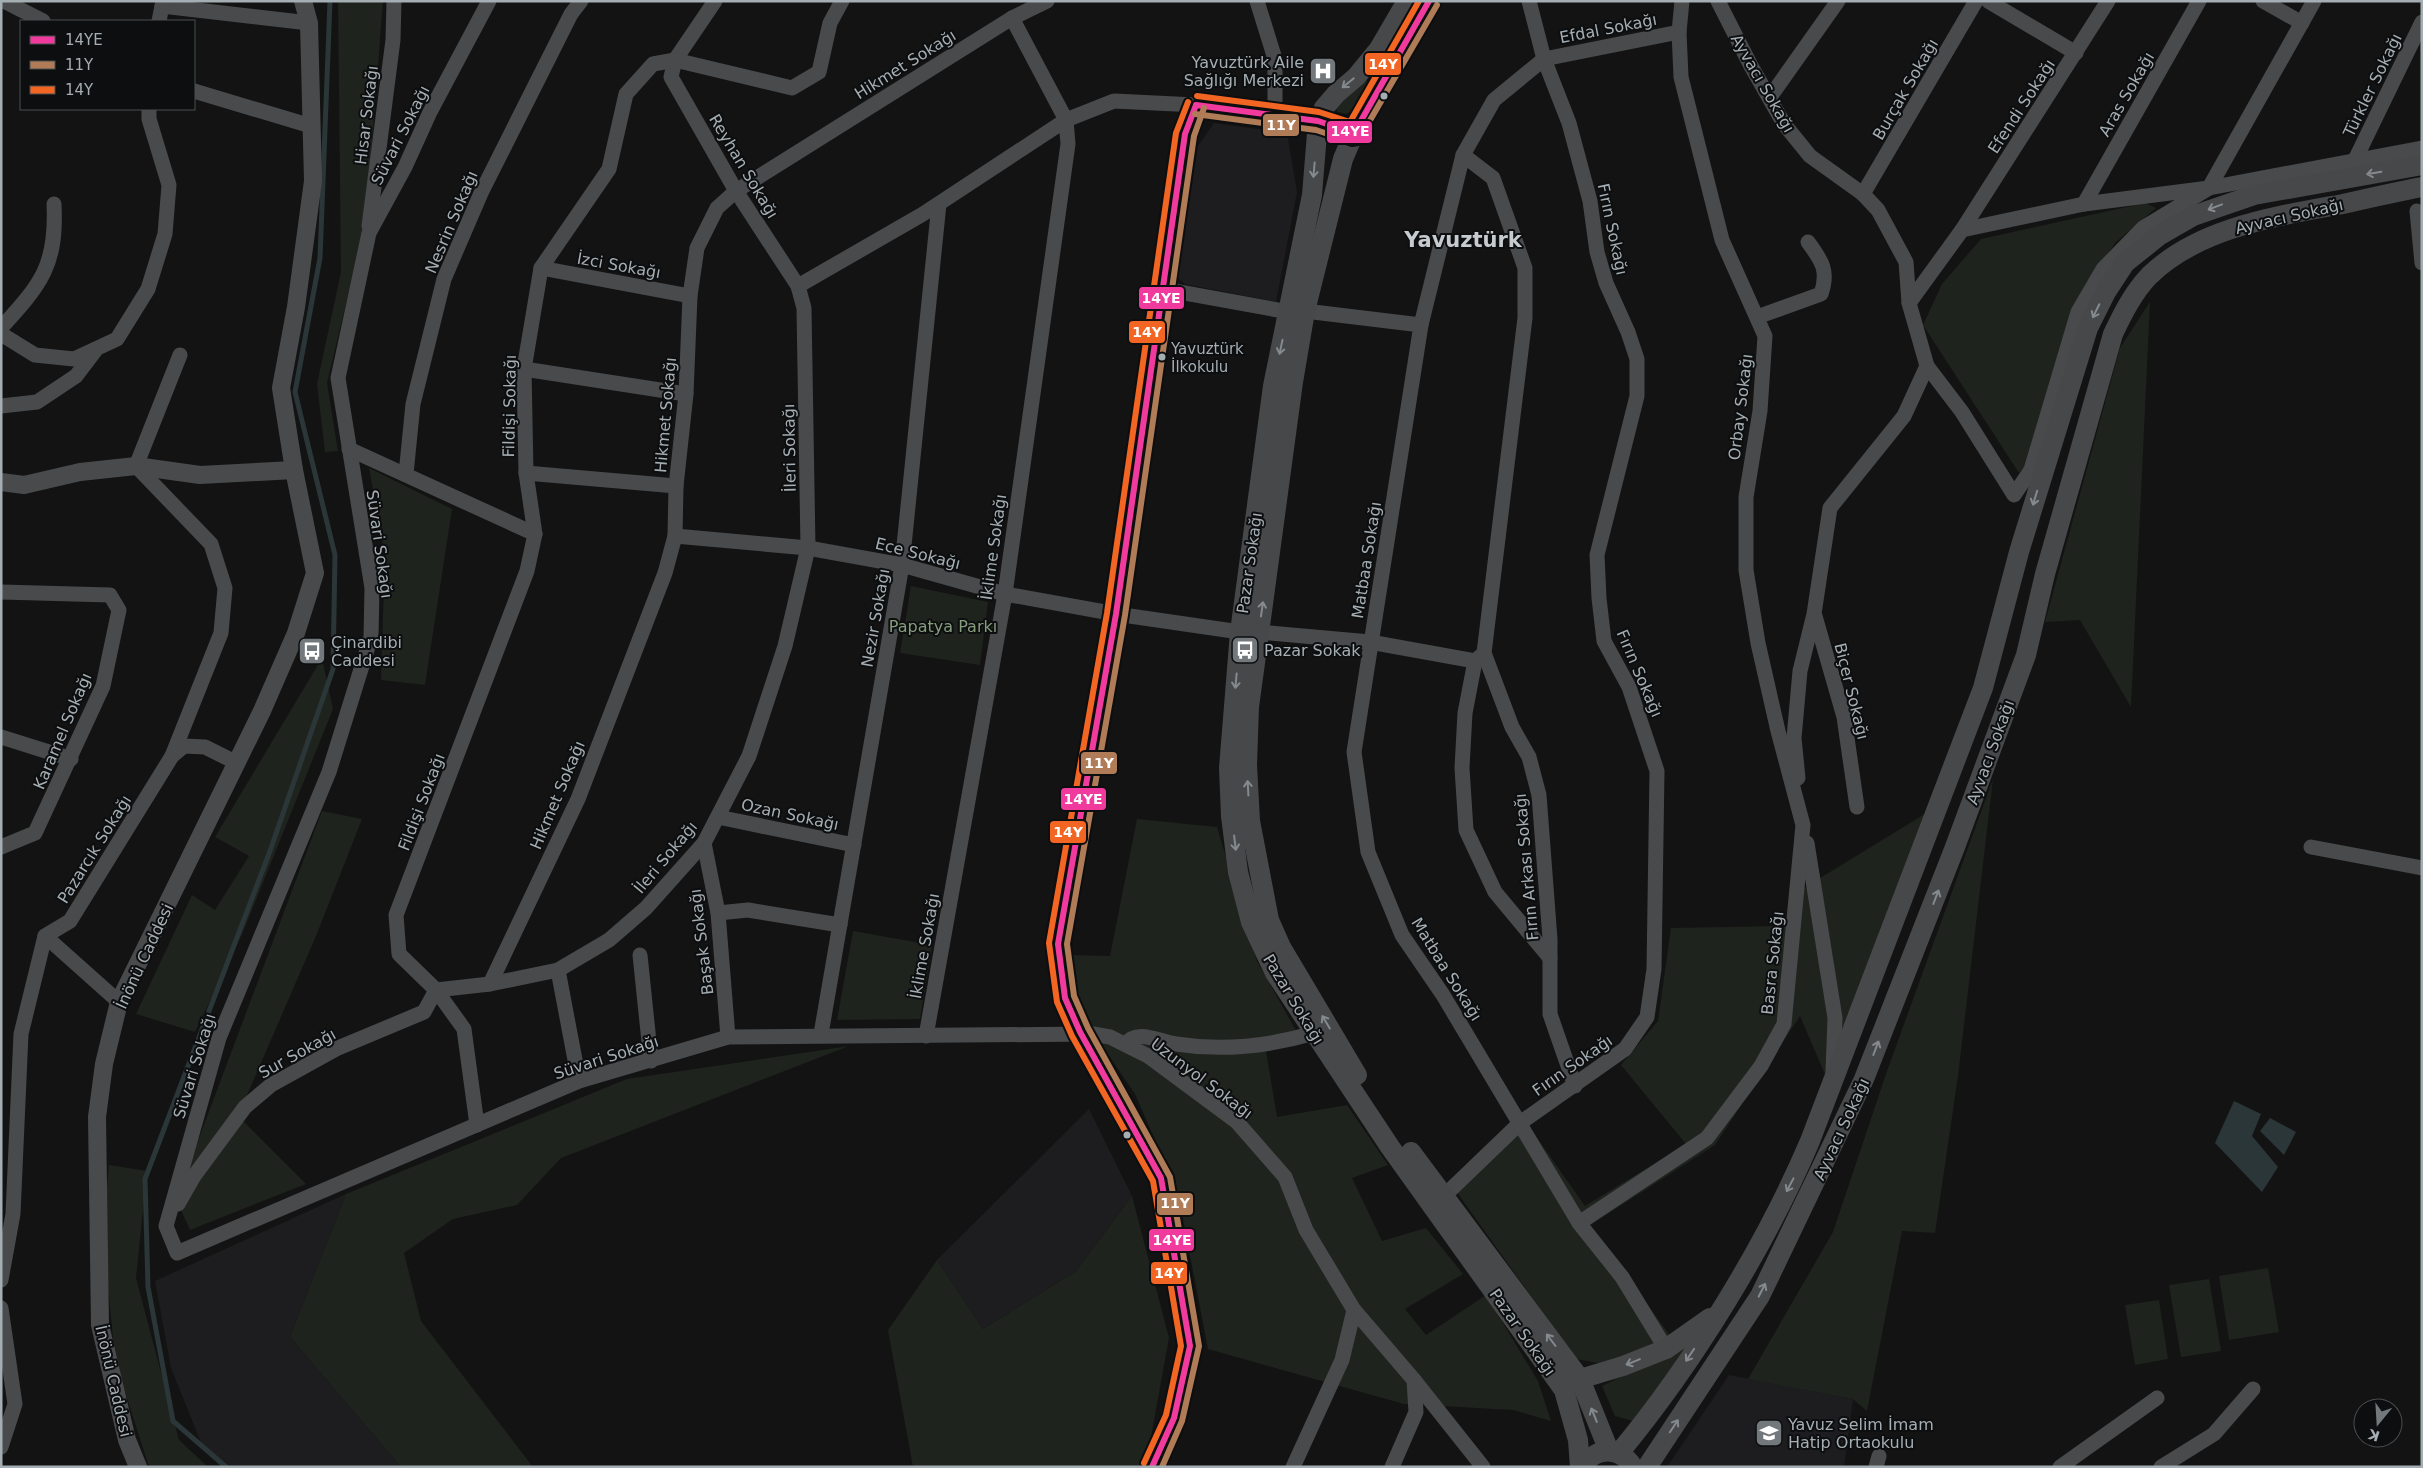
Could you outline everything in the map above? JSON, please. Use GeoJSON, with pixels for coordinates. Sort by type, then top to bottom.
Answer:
{"type":"FeatureCollection","features":[{"type":"Feature","properties":{"kind":"main road"},"geometry":{"type":"LineString","coordinates":[[1318,121],[1324,108],[1356,76],[1378,49],[1407,1]]}},
{"type":"Feature","properties":{"kind":"main road","name":"Pazar Sokağı"},"geometry":{"type":"LineString","coordinates":[[1297,312],[1343,159],[1354,133],[1429,1]]}},
{"type":"Feature","properties":{"kind":"main road","name":"Pazar Sokağı"},"geometry":{"type":"LineString","coordinates":[[1318,121],[1312,196],[1297,312],[1228,768],[1231,816],[1238,872],[1250,922],[1275,973],[1390,1146],[1564,1390],[1578,1440],[1582,1467]]}},
{"type":"Feature","properties":{"kind":"main road","name":"Ayvacı Sokağı"},"geometry":{"type":"LineString","coordinates":[[1614,1452],[1649,1417],[1720,1311],[1792,1181],[1810,1141],[1983,688],[2019,552],[2082,346],[2088,328],[2106,292],[2125,263],[2160,235],[2194,216],[2254,195],[2422,165]]}},
{"type":"Feature","properties":{"kind":"main road","name":"Ayvacı Sokağı"},"geometry":{"type":"LineString","coordinates":[[1647,1467],[1760,1296],[1864,1079],[1955,847],[2026,655],[2045,574],[2113,334],[2130,300],[2150,276],[2176,256],[2215,234],[2264,219],[2422,187]]}},
{"type":"Feature","properties":{"kind":"main road","name":"Pazar Sokağı"},"geometry":{"type":"LineString","coordinates":[[1249,632],[1247,765],[1250,821],[1270,920],[1281,947],[1373,1103],[1580,1379],[1614,1452]]}},
{"type":"Feature","properties":{"kind":"main road"},"geometry":{"type":"LineString","coordinates":[[1580,1379],[1622,1366],[1666,1349],[1720,1311]]}},
{"type":"Feature","properties":{"kind":"main road"},"geometry":{"type":"LineString","coordinates":[[1582,1467],[1591,1457],[1600,1452],[1614,1452],[1627,1458],[1633,1467]]}},
{"type":"Feature","properties":{"kind":"street"},"geometry":{"type":"LineString","coordinates":[[4,1],[41,20]]}},
{"type":"Feature","properties":{"kind":"street","name":"İnönü Caddesi"},"geometry":{"type":"LineString","coordinates":[[138,1467],[127,1440],[100,1325],[97,1117],[104,1064],[119,1002],[262,711],[296,633],[315,573],[294,470],[281,388],[296,307],[313,181],[309,23],[303,1]]}},
{"type":"Feature","properties":{"kind":"street","name":"Hisar Sokağı"},"geometry":{"type":"LineString","coordinates":[[369,233],[393,40],[394,1]]}},
{"type":"Feature","properties":{"kind":"street","name":"Süvari Sokağı"},"geometry":{"type":"LineString","coordinates":[[490,1],[430,112],[405,167],[369,233],[338,378],[372,588],[371,637],[329,772],[219,1038],[166,1226],[177,1252],[579,1081],[728,1036],[821,1034],[926,1036],[1080,1032]]}},
{"type":"Feature","properties":{"kind":"street","name":"Nesrin Sokağı"},"geometry":{"type":"LineString","coordinates":[[406,474],[413,404],[444,279],[481,193],[571,14],[581,1]]}},
{"type":"Feature","properties":{"kind":"street"},"geometry":{"type":"LineString","coordinates":[[675,60],[716,1]]}},
{"type":"Feature","properties":{"kind":"street","name":"Fildişi Sokağı"},"geometry":{"type":"LineString","coordinates":[[477,1125],[464,1029],[436,990],[399,954],[396,915],[524,581],[535,534],[526,473],[524,369],[541,268],[609,169],[626,94],[653,64],[675,60],[792,88],[819,72],[830,24],[842,1]]}},
{"type":"Feature","properties":{"kind":"street","name":"Hikmet Sokağı"},"geometry":{"type":"LineString","coordinates":[[490,984],[578,798],[665,573],[675,536],[676,486],[686,394],[690,296],[697,248],[718,208],[736,190],[1012,18],[1047,1]]}},
{"type":"Feature","properties":{"kind":"street"},"geometry":{"type":"LineString","coordinates":[[1257,1],[1275,59],[1275,117]]}},
{"type":"Feature","properties":{"kind":"street","name":"Fırın Sokağı"},"geometry":{"type":"LineString","coordinates":[[1444,1196],[1520,1122],[1625,1050],[1647,1017],[1654,969],[1657,771],[1629,687],[1604,641],[1597,555],[1637,396],[1637,359],[1628,332],[1606,283],[1597,252],[1590,201],[1569,123],[1544,59],[1529,1]]}},
{"type":"Feature","properties":{"kind":"street","name":"Orbay Sokağı"},"geometry":{"type":"LineString","coordinates":[[1682,1],[1679,32],[1681,78],[1722,240],[1765,336],[1760,411],[1746,497],[1746,570],[1758,643],[1778,731],[1803,825]]}},
{"type":"Feature","properties":{"kind":"street","name":"Ayvacı Sokağı"},"geometry":{"type":"LineString","coordinates":[[1718,1],[1751,66],[1784,124],[1810,156],[1863,194],[1878,210],[1906,262],[1908,303],[1927,366],[1904,416],[1830,508],[1814,614],[1800,671],[1794,738],[1803,825],[1835,1018],[1832,1085]]}},
{"type":"Feature","properties":{"kind":"street"},"geometry":{"type":"LineString","coordinates":[[1770,97],[1838,1]]}},
{"type":"Feature","properties":{"kind":"street","name":"Burçak Sokağı"},"geometry":{"type":"LineString","coordinates":[[1863,194],[1976,1]]}},
{"type":"Feature","properties":{"kind":"street"},"geometry":{"type":"LineString","coordinates":[[1988,1],[2076,53]]}},
{"type":"Feature","properties":{"kind":"street","name":"Efendi Sokağı"},"geometry":{"type":"LineString","coordinates":[[1962,230],[2108,1]]}},
{"type":"Feature","properties":{"kind":"street","name":"Aras Sokağı"},"geometry":{"type":"LineString","coordinates":[[2084,204],[2199,1]]}},
{"type":"Feature","properties":{"kind":"street"},"geometry":{"type":"LineString","coordinates":[[2262,1],[2302,23]]}},
{"type":"Feature","properties":{"kind":"street"},"geometry":{"type":"LineString","coordinates":[[1927,366],[1962,412],[2014,495],[2031,470],[2078,312],[2103,269],[2143,228],[2209,188],[2314,1]]}},
{"type":"Feature","properties":{"kind":"street"},"geometry":{"type":"LineString","coordinates":[[159,20],[163,4],[309,23]]}},
{"type":"Feature","properties":{"kind":"street"},"geometry":{"type":"LineString","coordinates":[[1012,18],[1066,120]]}},
{"type":"Feature","properties":{"kind":"street","name":"Türkler Sokağı"},"geometry":{"type":"LineString","coordinates":[[2354,162],[2422,22]]}},
{"type":"Feature","properties":{"kind":"street","name":"Efdal Sokağı"},"geometry":{"type":"LineString","coordinates":[[1544,59],[1679,32]]}},
{"type":"Feature","properties":{"kind":"street","name":"Matbaa Sokağı"},"geometry":{"type":"LineString","coordinates":[[1544,59],[1494,100],[1463,155],[1421,325],[1354,752],[1368,852],[1402,935],[1443,994],[1579,1223],[1622,1277],[1666,1349]]}},
{"type":"Feature","properties":{"kind":"street","name":"Reyhan Sokağı"},"geometry":{"type":"LineString","coordinates":[[675,60],[671,77],[736,190],[798,286]]}},
{"type":"Feature","properties":{"kind":"street"},"geometry":{"type":"LineString","coordinates":[[195,91],[312,126]]}},
{"type":"Feature","properties":{"kind":"street"},"geometry":{"type":"LineString","coordinates":[[798,286],[939,204],[1066,120],[1114,101],[1196,105],[1275,117],[1318,121],[1354,133]]}},
{"type":"Feature","properties":{"kind":"street"},"geometry":{"type":"LineString","coordinates":[[1152,1467],[1174,1418],[1190,1346],[1161,1178],[1080,1032],[1064,998],[1058,944],[1116,614],[1185,134],[1196,105]]}},
{"type":"Feature","properties":{"kind":"street"},"geometry":{"type":"LineString","coordinates":[[1,334],[35,355],[74,360],[117,339],[148,289],[165,234],[169,186],[149,120],[149,110]]}},
{"type":"Feature","properties":{"kind":"street","name":"İklime Sokağı"},"geometry":{"type":"LineString","coordinates":[[926,1036],[1005,594],[1068,144],[1066,120]]}},
{"type":"Feature","properties":{"kind":"street"},"geometry":{"type":"LineString","coordinates":[[1908,303],[1962,230],[2084,204],[2209,188],[2422,148]]}},
{"type":"Feature","properties":{"kind":"street"},"geometry":{"type":"LineString","coordinates":[[1463,155],[1493,178],[1525,268],[1525,318],[1480,657],[1465,712],[1463,750],[1466,830],[1495,892],[1550,958]]}},
{"type":"Feature","properties":{"kind":"street"},"geometry":{"type":"LineString","coordinates":[[1,328],[32,294],[51,256],[55,230],[54,204]]}},
{"type":"Feature","properties":{"kind":"street","name":"Nezir Sokağı"},"geometry":{"type":"LineString","coordinates":[[821,1034],[902,565],[939,204]]}},
{"type":"Feature","properties":{"kind":"street"},"geometry":{"type":"LineString","coordinates":[[2417,211],[2422,263]]}},
{"type":"Feature","properties":{"kind":"street"},"geometry":{"type":"LineString","coordinates":[[1757,317],[1822,294],[1826,280],[1821,260],[1808,242]]}},
{"type":"Feature","properties":{"kind":"street","name":"İzci Sokağı"},"geometry":{"type":"LineString","coordinates":[[541,268],[690,296]]}},
{"type":"Feature","properties":{"kind":"street","name":"İleri Sokağı"},"geometry":{"type":"LineString","coordinates":[[436,990],[490,984],[558,970],[609,940],[646,908],[704,843],[718,817],[749,756],[785,646],[808,548],[804,308],[798,286]]}},
{"type":"Feature","properties":{"kind":"street"},"geometry":{"type":"LineString","coordinates":[[1163,289],[1297,312],[1421,325]]}},
{"type":"Feature","properties":{"kind":"street"},"geometry":{"type":"LineString","coordinates":[[1,406],[37,402],[76,376],[96,349]]}},
{"type":"Feature","properties":{"kind":"street"},"geometry":{"type":"LineString","coordinates":[[136,466],[180,355]]}},
{"type":"Feature","properties":{"kind":"street"},"geometry":{"type":"LineString","coordinates":[[524,369],[686,394]]}},
{"type":"Feature","properties":{"kind":"street"},"geometry":{"type":"LineString","coordinates":[[349,449],[535,534]]}},
{"type":"Feature","properties":{"kind":"street"},"geometry":{"type":"LineString","coordinates":[[1,482],[24,485],[80,472],[136,466],[200,475],[294,470]]}},
{"type":"Feature","properties":{"kind":"street","name":"Pazarcık Sokağı"},"geometry":{"type":"LineString","coordinates":[[45,936],[70,921],[172,756],[221,633],[225,588],[211,544],[136,466]]}},
{"type":"Feature","properties":{"kind":"street"},"geometry":{"type":"LineString","coordinates":[[526,473],[676,486]]}},
{"type":"Feature","properties":{"kind":"street","name":"Ece Sokağı"},"geometry":{"type":"LineString","coordinates":[[675,536],[808,548],[902,565],[1005,594],[1116,614],[1249,632],[1370,642],[1480,657]]}},
{"type":"Feature","properties":{"kind":"street","name":"Karamel Sokağı"},"geometry":{"type":"LineString","coordinates":[[1,592],[110,595],[119,610],[103,686],[71,759],[35,833],[1,847]]}},
{"type":"Feature","properties":{"kind":"street","name":"Biçer Sokağı"},"geometry":{"type":"LineString","coordinates":[[1814,614],[1844,717],[1857,807]]}},
{"type":"Feature","properties":{"kind":"street","name":"Fırın Arkası Sokağı"},"geometry":{"type":"LineString","coordinates":[[1480,657],[1512,727],[1529,757],[1539,795],[1550,958],[1550,1014],[1574,1086]]}},
{"type":"Feature","properties":{"kind":"street"},"geometry":{"type":"LineString","coordinates":[[1,737],[71,759]]}},
{"type":"Feature","properties":{"kind":"street"},"geometry":{"type":"LineString","coordinates":[[172,756],[184,746],[205,747],[237,762]]}},
{"type":"Feature","properties":{"kind":"street","name":"Ozan Sokağı"},"geometry":{"type":"LineString","coordinates":[[718,817],[854,845]]}},
{"type":"Feature","properties":{"kind":"street","name":"Basra Sokağı"},"geometry":{"type":"LineString","coordinates":[[1579,1223],[1708,1138],[1761,1066],[1784,1024],[1803,825]]}},
{"type":"Feature","properties":{"kind":"street","name":"Başak Sokağı"},"geometry":{"type":"LineString","coordinates":[[704,843],[718,913],[728,1036]]}},
{"type":"Feature","properties":{"kind":"street"},"geometry":{"type":"LineString","coordinates":[[2311,847],[2422,868]]}},
{"type":"Feature","properties":{"kind":"street"},"geometry":{"type":"LineString","coordinates":[[718,913],[748,910],[840,925]]}},
{"type":"Feature","properties":{"kind":"street"},"geometry":{"type":"LineString","coordinates":[[1,1280],[13,1214],[21,1034],[45,936],[119,1002]]}},
{"type":"Feature","properties":{"kind":"street"},"geometry":{"type":"LineString","coordinates":[[640,955],[650,1061]]}},
{"type":"Feature","properties":{"kind":"street"},"geometry":{"type":"LineString","coordinates":[[558,970],[579,1081]]}},
{"type":"Feature","properties":{"kind":"street","name":"Sur Sokağı"},"geometry":{"type":"LineString","coordinates":[[166,1226],[194,1176],[245,1107],[270,1085],[338,1048],[424,1012],[436,990]]}},
{"type":"Feature","properties":{"kind":"street","name":"Uzunyol Sokağı"},"geometry":{"type":"LineString","coordinates":[[1080,1032],[1110,1037],[1148,1056],[1237,1122],[1285,1177],[1306,1230],[1354,1310],[1414,1380],[1481,1466]]}},
{"type":"Feature","properties":{"kind":"street"},"geometry":{"type":"LineString","coordinates":[[1126,1044],[1129,1039],[1138,1035],[1193,1046],[1240,1046],[1276,1042],[1314,1033]]}},
{"type":"Feature","properties":{"kind":"street"},"geometry":{"type":"LineString","coordinates":[[1,1308],[14,1404],[1,1447]]}},
{"type":"Feature","properties":{"kind":"street"},"geometry":{"type":"LineString","coordinates":[[1293,1467],[1342,1360],[1354,1310]]}},
{"type":"Feature","properties":{"kind":"street"},"geometry":{"type":"LineString","coordinates":[[1392,1467],[1416,1412],[1414,1380]]}},
{"type":"Feature","properties":{"kind":"street"},"geometry":{"type":"LineString","coordinates":[[2161,1467],[2214,1434],[2254,1390]]}},
{"type":"Feature","properties":{"kind":"street"},"geometry":{"type":"LineString","coordinates":[[2060,1467],[2157,1398]]}},
{"type":"Feature","properties":{"kind":"shaded area","name":"Yavuztürk İlkokulu"},"geometry":{"type":"Polygon","coordinates":[[[1214,123],[1287,133],[1297,192],[1276,302],[1185,284],[1177,277],[1198,146],[1214,123]]]}},
{"type":"Feature","properties":{"kind":"shaded area"},"geometry":{"type":"Polygon","coordinates":[[[2234,1101],[2261,1114],[2252,1136],[2278,1167],[2262,1192],[2215,1143],[2234,1101]]]}},
{"type":"Feature","properties":{"kind":"shaded area"},"geometry":{"type":"Polygon","coordinates":[[[1089,1109],[1132,1196],[1076,1271],[983,1329],[937,1260],[1089,1109]]]}},
{"type":"Feature","properties":{"kind":"shaded area"},"geometry":{"type":"Polygon","coordinates":[[[2270,1118],[2296,1132],[2284,1155],[2260,1131],[2270,1118]]]}},
{"type":"Feature","properties":{"kind":"shaded area"},"geometry":{"type":"Polygon","coordinates":[[[346,1194],[290,1337],[401,1467],[229,1467],[202,1445],[171,1368],[155,1281],[346,1194]]]}},
{"type":"Feature","properties":{"kind":"shaded area","name":"Yavuz Selim İmam Hatip Ortaokulu"},"geometry":{"type":"Polygon","coordinates":[[[1729,1375],[1853,1399],[1844,1467],[1667,1467],[1729,1375]]]}},
{"type":"Feature","properties":{"kind":"green space"},"geometry":{"type":"Polygon","coordinates":[[[338,1],[383,1],[366,220],[327,383],[338,451],[325,452],[317,384],[341,272],[338,1]]]}},
{"type":"Feature","properties":{"kind":"green space"},"geometry":{"type":"Polygon","coordinates":[[[1364,78],[1373,86],[1353,110],[1346,114],[1338,112],[1335,107],[1364,78]]]}},
{"type":"Feature","properties":{"kind":"green space"},"geometry":{"type":"Polygon","coordinates":[[[2145,203],[2156,208],[2115,243],[2072,311],[2033,458],[2019,473],[1923,325],[1942,284],[1981,239],[2145,203]]]}},
{"type":"Feature","properties":{"kind":"green space"},"geometry":{"type":"Polygon","coordinates":[[[2150,302],[2131,707],[2080,620],[2045,622],[2120,348],[2150,302]]]}},
{"type":"Feature","properties":{"kind":"green space"},"geometry":{"type":"Polygon","coordinates":[[[369,468],[452,509],[425,685],[381,680],[385,556],[369,468]]]}},
{"type":"Feature","properties":{"kind":"green space","name":"Papatya Parkı"},"geometry":{"type":"Polygon","coordinates":[[[911,586],[988,602],[980,665],[900,653],[911,586]]]}},
{"type":"Feature","properties":{"kind":"green space"},"geometry":{"type":"Polygon","coordinates":[[[322,658],[333,709],[243,932],[195,1032],[136,1014],[192,895],[215,910],[249,856],[215,837],[322,658]]]}},
{"type":"Feature","properties":{"kind":"green space"},"geometry":{"type":"Polygon","coordinates":[[[1993,779],[1958,1076],[1935,1233],[1902,1231],[1867,1411],[1853,1399],[1748,1379],[1833,1232],[1887,1071],[1993,779]]]}},
{"type":"Feature","properties":{"kind":"green space"},"geometry":{"type":"Polygon","coordinates":[[[322,811],[362,819],[316,936],[238,1116],[306,1184],[190,1230],[176,1199],[322,811]]]}},
{"type":"Feature","properties":{"kind":"green space"},"geometry":{"type":"Polygon","coordinates":[[[1928,812],[1827,1079],[1800,1016],[1715,1145],[1589,1226],[1672,1338],[1604,1364],[1576,1359],[1451,1184],[1528,1125],[1585,1206],[1686,1144],[1621,1065],[1658,1021],[1671,928],[1785,926],[1799,891],[1928,812]]]}},
{"type":"Feature","properties":{"kind":"green space"},"geometry":{"type":"Polygon","coordinates":[[[1137,819],[1217,827],[1257,961],[1299,1036],[1266,1051],[1277,1117],[1347,1105],[1388,1165],[1352,1178],[1382,1241],[1426,1228],[1463,1274],[1405,1309],[1426,1335],[1486,1295],[1538,1381],[1551,1421],[1513,1410],[1404,1404],[1208,1349],[1178,1193],[1135,1094],[1081,1015],[1065,955],[1110,956],[1137,819]]]}},
{"type":"Feature","properties":{"kind":"green space"},"geometry":{"type":"Polygon","coordinates":[[[853,931],[932,945],[920,1019],[837,1020],[853,931]]]}},
{"type":"Feature","properties":{"kind":"green space"},"geometry":{"type":"Polygon","coordinates":[[[849,1046],[561,1158],[517,1205],[453,1219],[404,1253],[421,1321],[533,1467],[401,1467],[290,1337],[346,1194],[627,1079],[849,1046]]]}},
{"type":"Feature","properties":{"kind":"green space"},"geometry":{"type":"Polygon","coordinates":[[[109,1165],[147,1171],[136,1278],[179,1440],[208,1467],[149,1467],[115,1360],[103,1231],[109,1165]]]}},
{"type":"Feature","properties":{"kind":"green space"},"geometry":{"type":"Polygon","coordinates":[[[1132,1196],[1169,1338],[1149,1448],[1140,1467],[913,1467],[888,1330],[937,1260],[983,1329],[1076,1271],[1132,1196]]]}},
{"type":"Feature","properties":{"kind":"green space"},"geometry":{"type":"Polygon","coordinates":[[[2268,1268],[2279,1332],[2229,1340],[2219,1276],[2268,1268]]]}},
{"type":"Feature","properties":{"kind":"green space"},"geometry":{"type":"Polygon","coordinates":[[[2209,1279],[2221,1351],[2181,1357],[2169,1285],[2209,1279]]]}},
{"type":"Feature","properties":{"kind":"green space"},"geometry":{"type":"Polygon","coordinates":[[[2159,1300],[2168,1359],[2135,1365],[2125,1305],[2159,1300]]]}},
{"type":"Feature","properties":{"kind":"green space"},"geometry":{"type":"Polygon","coordinates":[[[1706,1333],[1633,1421],[1615,1416],[1602,1386],[1682,1347],[1706,1333]]]}},
{"type":"Feature","properties":{"kind":"waterway"},"geometry":{"type":"LineString","coordinates":[[226,1467],[173,1421],[148,1287],[145,1179],[270,851],[333,669],[335,555],[295,392],[320,258],[330,1]]}},
{"type":"Feature","properties":{"kind":"transit line","name":"14Y"},"geometry":{"type":"LineString","coordinates":[[1197,96],[1319,112],[1350,122],[1419,1]]}},
{"type":"Feature","properties":{"kind":"transit line","name":"14YE"},"geometry":{"type":"LineString","coordinates":[[1196,105],[1318,121],[1354,133],[1429,1]]}},
{"type":"Feature","properties":{"kind":"transit line","name":"11Y"},"geometry":{"type":"LineString","coordinates":[[1195,114],[1316,130],[1352,142],[1358,141],[1437,5]]}},
{"type":"Feature","properties":{"kind":"transit line","name":"14Y"},"geometry":{"type":"LineString","coordinates":[[1144,1463],[1166,1415],[1181,1346],[1153,1181],[1072,1036],[1057,1002],[1049,943],[1107,613],[1176,133],[1188,102]]}},
{"type":"Feature","properties":{"kind":"transit line","name":"14YE"},"geometry":{"type":"LineString","coordinates":[[1152,1467],[1174,1418],[1190,1346],[1161,1178],[1080,1032],[1065,998],[1058,944],[1116,614],[1185,134],[1196,105]]}},
{"type":"Feature","properties":{"kind":"transit line","name":"11Y"},"geometry":{"type":"LineString","coordinates":[[1162,1467],[1182,1421],[1199,1346],[1170,1177],[1088,1028],[1074,996],[1067,944],[1125,615],[1194,136],[1204,108]]}},
{"type":"Feature","properties":{"kind":"place","name":"Yavuztürk Aile Sağlığı Merkezi"},"geometry":{"type":"Point","coordinates":[1323,71]}},
{"type":"Feature","properties":{"kind":"place","name":"Yavuztürk İlkokulu"},"geometry":{"type":"Point","coordinates":[1162,357]}},
{"type":"Feature","properties":{"kind":"place","name":"Pazar Sokak"},"geometry":{"type":"Point","coordinates":[1245,650]}},
{"type":"Feature","properties":{"kind":"place","name":"Çinardibi Caddesi"},"geometry":{"type":"Point","coordinates":[312,651]}},
{"type":"Feature","properties":{"kind":"place","name":"Yavuz Selim İmam Hatip Ortaokulu"},"geometry":{"type":"Point","coordinates":[1769,1433]}},
{"type":"Feature","properties":{"kind":"district","name":"Yavuztürk"},"geometry":{"type":"Point","coordinates":[1463,240]}}]}
